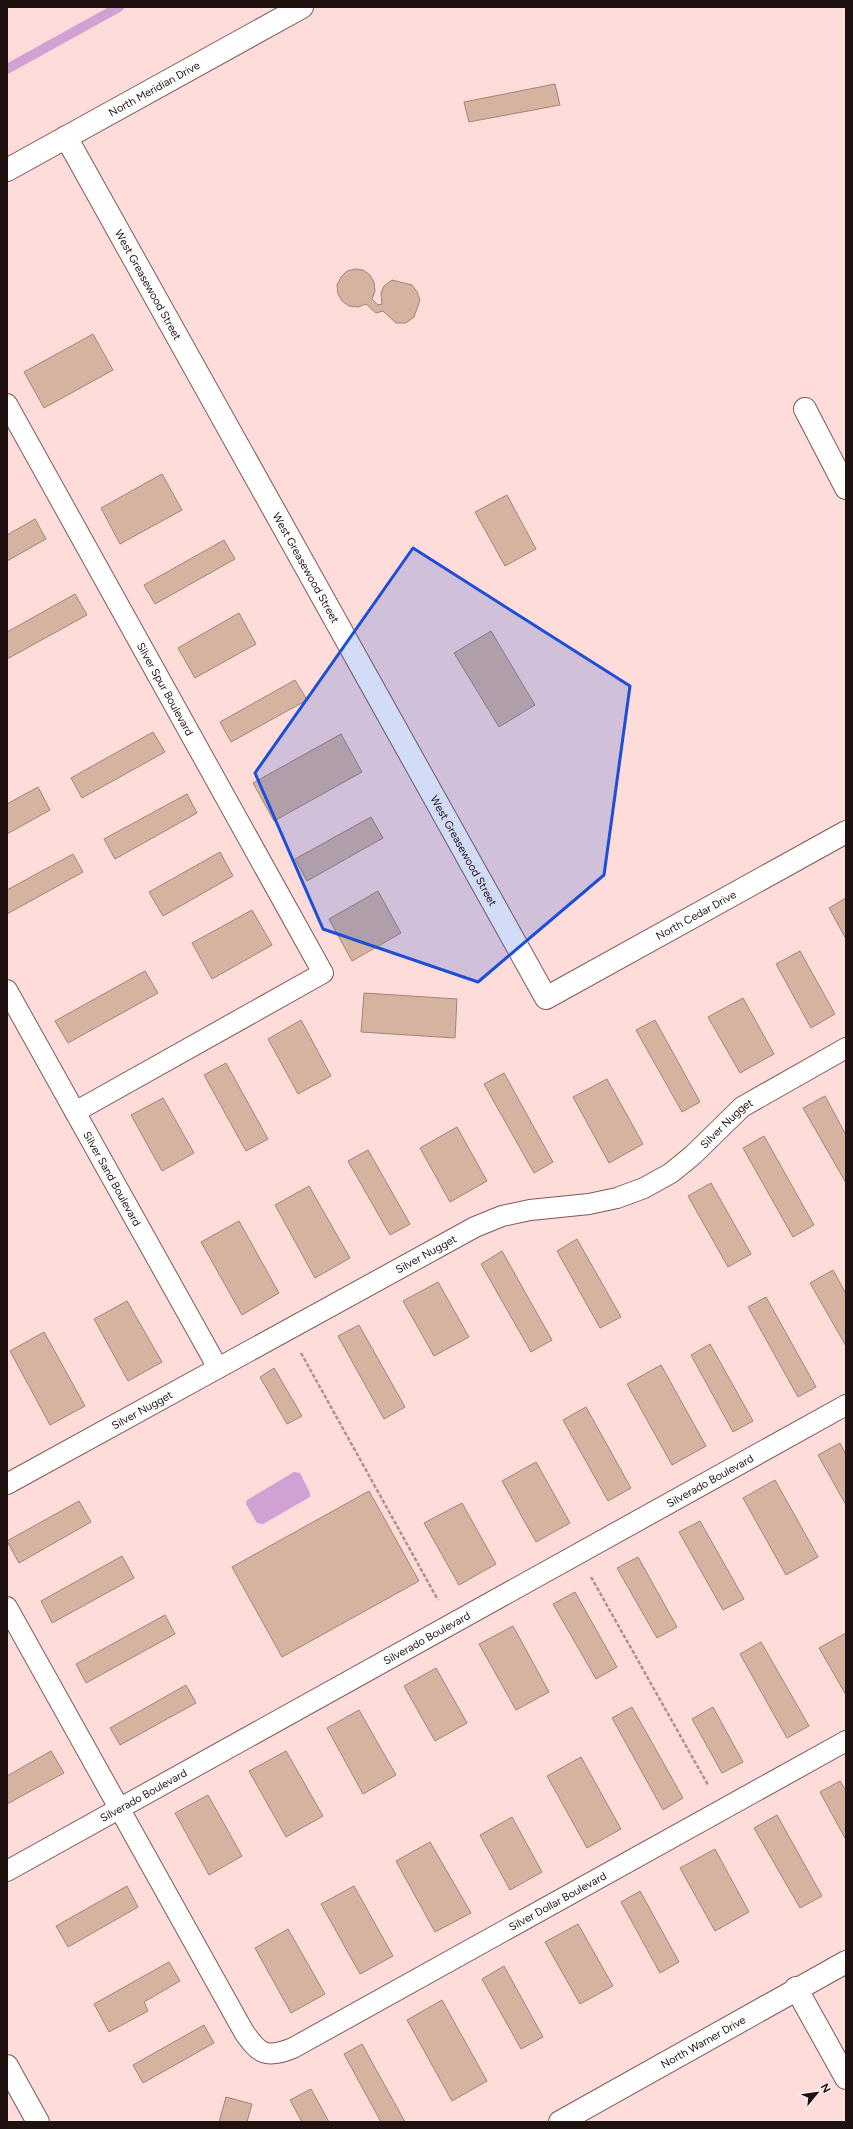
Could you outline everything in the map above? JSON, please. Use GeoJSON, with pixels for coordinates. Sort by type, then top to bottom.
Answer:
{"type":"FeatureCollection","features":[{"type":"Feature","properties":{"kind":"street","name":"North Meridian Drive"},"geometry":{"type":"LineString","coordinates":[[7,170],[302,7]]}},
{"type":"Feature","properties":{"kind":"street","name":"West Greasewood Street"},"geometry":{"type":"LineString","coordinates":[[66,137],[546,998]]}},
{"type":"Feature","properties":{"kind":"street"},"geometry":{"type":"LineString","coordinates":[[805,409],[846,488]]}},
{"type":"Feature","properties":{"kind":"street","name":"North Cedar Drive"},"geometry":{"type":"LineString","coordinates":[[546,998],[846,832]]}},
{"type":"Feature","properties":{"kind":"street","name":"North Warner Drive"},"geometry":{"type":"LineString","coordinates":[[560,2122],[796,1988],[846,1962]]}},
{"type":"Feature","properties":{"kind":"street"},"geometry":{"type":"LineString","coordinates":[[796,1988],[846,2078]]}},
{"type":"Feature","properties":{"kind":"street"},"geometry":{"type":"LineString","coordinates":[[7,2066],[38,2122]]}},
{"type":"Feature","properties":{"kind":"lane","name":"Silver Spur Boulevard"},"geometry":{"type":"LineString","coordinates":[[7,404],[323,973],[75,1112]]}},
{"type":"Feature","properties":{"kind":"lane","name":"Silver Sand Boulevard"},"geometry":{"type":"LineString","coordinates":[[7,990],[218,1368]]}},
{"type":"Feature","properties":{"kind":"lane","name":"Silver Nugget"},"geometry":{"type":"LineString","coordinates":[[7,1484],[481,1224],[502,1216],[530,1210],[589,1204],[617,1198],[644,1188],[670,1173],[693,1155],[742,1107],[846,1048]]}},
{"type":"Feature","properties":{"kind":"lane","name":"Silverado Boulevard"},"geometry":{"type":"LineString","coordinates":[[7,1871],[846,1405]]}},
{"type":"Feature","properties":{"kind":"lane"},"geometry":{"type":"LineString","coordinates":[[7,1607],[120,1809]]}},
{"type":"Feature","properties":{"kind":"lane","name":"Silver Dollar Boulevard"},"geometry":{"type":"LineString","coordinates":[[120,1809],[244,2032],[254,2046],[267,2055],[279,2054],[293,2048],[846,1741]]}},
{"type":"Feature","properties":{"kind":"path"},"geometry":{"type":"LineString","coordinates":[[288,1329],[452,1624]]}},
{"type":"Feature","properties":{"kind":"path"},"geometry":{"type":"LineString","coordinates":[[578,1554],[722,1810]]}},
{"type":"Feature","properties":{"kind":"highlighted area"},"geometry":{"type":"Polygon","coordinates":[[[413,548],[630,686],[604,875],[478,982],[323,929],[255,773],[413,548]]]}},
{"type":"Feature","properties":{"kind":"shaded area"},"geometry":{"type":"Polygon","coordinates":[[[294,1472],[300,1473],[310,1493],[310,1497],[263,1524],[257,1523],[246,1504],[247,1500],[294,1472]]]}},
{"type":"Feature","properties":{"kind":"building"},"geometry":{"type":"Polygon","coordinates":[[[555,84],[560,105],[469,122],[464,102],[555,84]]]}},
{"type":"Feature","properties":{"kind":"building"},"geometry":{"type":"Polygon","coordinates":[[[355,269],[363,270],[370,275],[374,282],[375,291],[372,299],[378,305],[382,304],[381,293],[384,286],[392,280],[412,285],[420,300],[414,317],[406,323],[396,323],[383,311],[376,313],[366,304],[358,307],[349,306],[342,301],[338,294],[337,285],[341,277],[347,271],[355,269]]]}},
{"type":"Feature","properties":{"kind":"building"},"geometry":{"type":"Polygon","coordinates":[[[93,334],[113,370],[44,408],[24,372],[93,334]]]}},
{"type":"Feature","properties":{"kind":"building"},"geometry":{"type":"Polygon","coordinates":[[[162,474],[182,510],[120,544],[101,508],[162,474]]]}},
{"type":"Feature","properties":{"kind":"building"},"geometry":{"type":"Polygon","coordinates":[[[507,495],[536,549],[505,566],[475,512],[507,495]]]}},
{"type":"Feature","properties":{"kind":"building"},"geometry":{"type":"Polygon","coordinates":[[[35,519],[46,539],[7,561],[7,535],[35,519]]]}},
{"type":"Feature","properties":{"kind":"building"},"geometry":{"type":"Polygon","coordinates":[[[224,540],[235,559],[155,604],[144,585],[224,540]]]}},
{"type":"Feature","properties":{"kind":"building"},"geometry":{"type":"Polygon","coordinates":[[[75,594],[87,615],[7,659],[7,632],[75,594]]]}},
{"type":"Feature","properties":{"kind":"building"},"geometry":{"type":"Polygon","coordinates":[[[239,613],[256,644],[195,678],[178,648],[239,613]]]}},
{"type":"Feature","properties":{"kind":"building"},"geometry":{"type":"Polygon","coordinates":[[[491,631],[535,705],[499,727],[454,653],[491,631]]]}},
{"type":"Feature","properties":{"kind":"building"},"geometry":{"type":"Polygon","coordinates":[[[295,680],[307,700],[231,742],[220,722],[295,680]]]}},
{"type":"Feature","properties":{"kind":"building"},"geometry":{"type":"Polygon","coordinates":[[[153,732],[165,752],[82,798],[71,778],[153,732]]]}},
{"type":"Feature","properties":{"kind":"building"},"geometry":{"type":"Polygon","coordinates":[[[341,734],[362,772],[274,821],[253,783],[341,734]]]}},
{"type":"Feature","properties":{"kind":"building"},"geometry":{"type":"Polygon","coordinates":[[[38,787],[50,810],[7,834],[7,804],[38,787]]]}},
{"type":"Feature","properties":{"kind":"building"},"geometry":{"type":"Polygon","coordinates":[[[187,794],[197,813],[115,859],[104,839],[187,794]]]}},
{"type":"Feature","properties":{"kind":"building"},"geometry":{"type":"Polygon","coordinates":[[[371,817],[383,838],[307,881],[295,859],[371,817]]]}},
{"type":"Feature","properties":{"kind":"building"},"geometry":{"type":"Polygon","coordinates":[[[220,852],[233,876],[163,916],[149,892],[220,852]]]}},
{"type":"Feature","properties":{"kind":"building"},"geometry":{"type":"Polygon","coordinates":[[[73,854],[83,872],[7,914],[7,890],[73,854]]]}},
{"type":"Feature","properties":{"kind":"building"},"geometry":{"type":"Polygon","coordinates":[[[378,891],[401,933],[352,961],[329,919],[378,891]]]}},
{"type":"Feature","properties":{"kind":"building"},"geometry":{"type":"Polygon","coordinates":[[[846,898],[846,939],[829,908],[846,898]]]}},
{"type":"Feature","properties":{"kind":"building"},"geometry":{"type":"Polygon","coordinates":[[[252,910],[272,945],[212,979],[192,943],[252,910]]]}},
{"type":"Feature","properties":{"kind":"building"},"geometry":{"type":"Polygon","coordinates":[[[800,951],[835,1014],[811,1028],[776,964],[800,951]]]}},
{"type":"Feature","properties":{"kind":"building"},"geometry":{"type":"Polygon","coordinates":[[[145,971],[158,993],[68,1043],[55,1021],[145,971]]]}},
{"type":"Feature","properties":{"kind":"building"},"geometry":{"type":"Polygon","coordinates":[[[364,993],[457,999],[455,1038],[361,1032],[364,993]]]}},
{"type":"Feature","properties":{"kind":"building"},"geometry":{"type":"Polygon","coordinates":[[[743,998],[774,1054],[740,1073],[708,1017],[743,998]]]}},
{"type":"Feature","properties":{"kind":"building"},"geometry":{"type":"Polygon","coordinates":[[[301,1020],[331,1076],[298,1094],[268,1039],[301,1020]]]}},
{"type":"Feature","properties":{"kind":"building"},"geometry":{"type":"Polygon","coordinates":[[[655,1020],[700,1102],[682,1112],[636,1030],[655,1020]]]}},
{"type":"Feature","properties":{"kind":"building"},"geometry":{"type":"Polygon","coordinates":[[[226,1063],[268,1139],[246,1151],[204,1075],[226,1063]]]}},
{"type":"Feature","properties":{"kind":"building"},"geometry":{"type":"Polygon","coordinates":[[[504,1073],[553,1162],[534,1173],[484,1084],[504,1073]]]}},
{"type":"Feature","properties":{"kind":"building"},"geometry":{"type":"Polygon","coordinates":[[[607,1079],[643,1144],[609,1163],[573,1097],[607,1079]]]}},
{"type":"Feature","properties":{"kind":"building"},"geometry":{"type":"Polygon","coordinates":[[[825,1096],[846,1135],[846,1183],[803,1108],[825,1096]]]}},
{"type":"Feature","properties":{"kind":"building"},"geometry":{"type":"Polygon","coordinates":[[[163,1098],[194,1153],[162,1171],[131,1115],[163,1098]]]}},
{"type":"Feature","properties":{"kind":"building"},"geometry":{"type":"Polygon","coordinates":[[[457,1127],[487,1181],[450,1202],[420,1148],[457,1127]]]}},
{"type":"Feature","properties":{"kind":"building"},"geometry":{"type":"Polygon","coordinates":[[[764,1136],[814,1225],[793,1237],[743,1148],[764,1136]]]}},
{"type":"Feature","properties":{"kind":"building"},"geometry":{"type":"Polygon","coordinates":[[[368,1150],[410,1224],[390,1235],[348,1161],[368,1150]]]}},
{"type":"Feature","properties":{"kind":"building"},"geometry":{"type":"Polygon","coordinates":[[[711,1183],[751,1254],[728,1267],[688,1196],[711,1183]]]}},
{"type":"Feature","properties":{"kind":"building"},"geometry":{"type":"Polygon","coordinates":[[[309,1186],[350,1258],[315,1278],[275,1205],[309,1186]]]}},
{"type":"Feature","properties":{"kind":"building"},"geometry":{"type":"Polygon","coordinates":[[[239,1221],[279,1293],[242,1315],[201,1242],[239,1221]]]}},
{"type":"Feature","properties":{"kind":"building"},"geometry":{"type":"Polygon","coordinates":[[[577,1239],[621,1317],[600,1328],[557,1251],[577,1239]]]}},
{"type":"Feature","properties":{"kind":"building"},"geometry":{"type":"Polygon","coordinates":[[[502,1251],[552,1340],[531,1352],[481,1264],[502,1251]]]}},
{"type":"Feature","properties":{"kind":"building"},"geometry":{"type":"Polygon","coordinates":[[[833,1270],[846,1294],[846,1346],[810,1283],[833,1270]]]}},
{"type":"Feature","properties":{"kind":"building"},"geometry":{"type":"Polygon","coordinates":[[[438,1282],[469,1337],[434,1356],[403,1301],[438,1282]]]}},
{"type":"Feature","properties":{"kind":"building"},"geometry":{"type":"Polygon","coordinates":[[[766,1297],[816,1387],[798,1397],[748,1307],[766,1297]]]}},
{"type":"Feature","properties":{"kind":"building"},"geometry":{"type":"Polygon","coordinates":[[[127,1301],[162,1362],[128,1381],[94,1319],[127,1301]]]}},
{"type":"Feature","properties":{"kind":"building"},"geometry":{"type":"Polygon","coordinates":[[[359,1325],[405,1407],[384,1419],[338,1336],[359,1325]]]}},
{"type":"Feature","properties":{"kind":"building"},"geometry":{"type":"Polygon","coordinates":[[[44,1332],[85,1406],[50,1425],[10,1351],[44,1332]]]}},
{"type":"Feature","properties":{"kind":"building"},"geometry":{"type":"Polygon","coordinates":[[[710,1344],[753,1421],[733,1432],[691,1355],[710,1344]]]}},
{"type":"Feature","properties":{"kind":"building"},"geometry":{"type":"Polygon","coordinates":[[[661,1365],[706,1446],[672,1465],[627,1384],[661,1365]]]}},
{"type":"Feature","properties":{"kind":"building"},"geometry":{"type":"Polygon","coordinates":[[[274,1368],[302,1416],[287,1424],[260,1377],[274,1368]]]}},
{"type":"Feature","properties":{"kind":"building"},"geometry":{"type":"Polygon","coordinates":[[[586,1407],[631,1488],[608,1501],[563,1420],[586,1407]]]}},
{"type":"Feature","properties":{"kind":"building"},"geometry":{"type":"Polygon","coordinates":[[[840,1443],[846,1455],[846,1505],[818,1455],[840,1443]]]}},
{"type":"Feature","properties":{"kind":"building"},"geometry":{"type":"Polygon","coordinates":[[[536,1462],[570,1523],[536,1542],[502,1481],[536,1462]]]}},
{"type":"Feature","properties":{"kind":"building"},"geometry":{"type":"Polygon","coordinates":[[[775,1480],[818,1557],[786,1575],[743,1498],[775,1480]]]}},
{"type":"Feature","properties":{"kind":"building"},"geometry":{"type":"Polygon","coordinates":[[[369,1491],[419,1581],[282,1657],[232,1567],[369,1491]]]}},
{"type":"Feature","properties":{"kind":"building"},"geometry":{"type":"Polygon","coordinates":[[[79,1501],[91,1522],[19,1563],[7,1541],[79,1501]]]}},
{"type":"Feature","properties":{"kind":"building"},"geometry":{"type":"Polygon","coordinates":[[[462,1503],[496,1564],[459,1585],[424,1523],[462,1503]]]}},
{"type":"Feature","properties":{"kind":"building"},"geometry":{"type":"Polygon","coordinates":[[[700,1521],[744,1599],[723,1610],[679,1532],[700,1521]]]}},
{"type":"Feature","properties":{"kind":"building"},"geometry":{"type":"Polygon","coordinates":[[[122,1556],[134,1578],[52,1623],[41,1601],[122,1556]]]}},
{"type":"Feature","properties":{"kind":"building"},"geometry":{"type":"Polygon","coordinates":[[[638,1557],[677,1627],[657,1638],[617,1568],[638,1557]]]}},
{"type":"Feature","properties":{"kind":"building"},"geometry":{"type":"Polygon","coordinates":[[[575,1592],[617,1667],[596,1679],[553,1604],[575,1592]]]}},
{"type":"Feature","properties":{"kind":"building"},"geometry":{"type":"Polygon","coordinates":[[[165,1615],[175,1634],[86,1683],[76,1664],[165,1615]]]}},
{"type":"Feature","properties":{"kind":"building"},"geometry":{"type":"Polygon","coordinates":[[[513,1626],[549,1692],[516,1710],[479,1644],[513,1626]]]}},
{"type":"Feature","properties":{"kind":"building"},"geometry":{"type":"Polygon","coordinates":[[[846,1633],[846,1695],[819,1648],[846,1633]]]}},
{"type":"Feature","properties":{"kind":"building"},"geometry":{"type":"Polygon","coordinates":[[[761,1642],[809,1726],[787,1738],[740,1654],[761,1642]]]}},
{"type":"Feature","properties":{"kind":"building"},"geometry":{"type":"Polygon","coordinates":[[[436,1668],[467,1723],[435,1741],[404,1686],[436,1668]]]}},
{"type":"Feature","properties":{"kind":"building"},"geometry":{"type":"Polygon","coordinates":[[[186,1685],[196,1703],[120,1745],[110,1728],[186,1685]]]}},
{"type":"Feature","properties":{"kind":"building"},"geometry":{"type":"Polygon","coordinates":[[[632,1707],[683,1798],[663,1810],[612,1718],[632,1707]]]}},
{"type":"Feature","properties":{"kind":"building"},"geometry":{"type":"Polygon","coordinates":[[[713,1707],[743,1762],[722,1773],[692,1719],[713,1707]]]}},
{"type":"Feature","properties":{"kind":"building"},"geometry":{"type":"Polygon","coordinates":[[[359,1710],[396,1775],[363,1794],[327,1728],[359,1710]]]}},
{"type":"Feature","properties":{"kind":"building"},"geometry":{"type":"Polygon","coordinates":[[[51,1751],[64,1773],[7,1804],[7,1776],[51,1751]]]}},
{"type":"Feature","properties":{"kind":"building"},"geometry":{"type":"Polygon","coordinates":[[[286,1751],[323,1816],[286,1837],[249,1771],[286,1751]]]}},
{"type":"Feature","properties":{"kind":"building"},"geometry":{"type":"Polygon","coordinates":[[[581,1757],[621,1829],[587,1848],[547,1776],[581,1757]]]}},
{"type":"Feature","properties":{"kind":"building"},"geometry":{"type":"Polygon","coordinates":[[[840,1781],[846,1791],[846,1840],[820,1792],[840,1781]]]}},
{"type":"Feature","properties":{"kind":"building"},"geometry":{"type":"Polygon","coordinates":[[[208,1795],[242,1856],[209,1875],[175,1813],[208,1795]]]}},
{"type":"Feature","properties":{"kind":"building"},"geometry":{"type":"Polygon","coordinates":[[[777,1815],[822,1896],[800,1908],[754,1828],[777,1815]]]}},
{"type":"Feature","properties":{"kind":"building"},"geometry":{"type":"Polygon","coordinates":[[[512,1817],[542,1872],[510,1890],[480,1835],[512,1817]]]}},
{"type":"Feature","properties":{"kind":"building"},"geometry":{"type":"Polygon","coordinates":[[[430,1842],[471,1913],[435,1932],[396,1861],[430,1842]]]}},
{"type":"Feature","properties":{"kind":"building"},"geometry":{"type":"Polygon","coordinates":[[[715,1849],[749,1912],[715,1931],[680,1868],[715,1849]]]}},
{"type":"Feature","properties":{"kind":"building"},"geometry":{"type":"Polygon","coordinates":[[[127,1886],[138,1907],[68,1947],[56,1926],[127,1886]]]}},
{"type":"Feature","properties":{"kind":"building"},"geometry":{"type":"Polygon","coordinates":[[[354,1886],[393,1956],[360,1974],[321,1904],[354,1886]]]}},
{"type":"Feature","properties":{"kind":"building"},"geometry":{"type":"Polygon","coordinates":[[[640,1891],[679,1962],[660,1973],[621,1902],[640,1891]]]}},
{"type":"Feature","properties":{"kind":"building"},"geometry":{"type":"Polygon","coordinates":[[[578,1924],[613,1986],[580,2004],[545,1942],[578,1924]]]}},
{"type":"Feature","properties":{"kind":"building"},"geometry":{"type":"Polygon","coordinates":[[[288,1929],[325,1994],[291,2013],[255,1948],[288,1929]]]}},
{"type":"Feature","properties":{"kind":"building"},"geometry":{"type":"Polygon","coordinates":[[[169,1962],[180,1981],[144,2002],[148,2011],[109,2032],[94,2004],[169,1962]]]}},
{"type":"Feature","properties":{"kind":"building"},"geometry":{"type":"Polygon","coordinates":[[[504,1966],[543,2037],[521,2049],[482,1979],[504,1966]]]}},
{"type":"Feature","properties":{"kind":"building"},"geometry":{"type":"Polygon","coordinates":[[[442,2000],[487,2081],[452,2101],[407,2020],[442,2000]]]}},
{"type":"Feature","properties":{"kind":"building"},"geometry":{"type":"Polygon","coordinates":[[[204,2025],[214,2043],[143,2083],[133,2065],[204,2025]]]}},
{"type":"Feature","properties":{"kind":"building"},"geometry":{"type":"Polygon","coordinates":[[[362,2044],[405,2122],[381,2122],[344,2054],[362,2044]]]}},
{"type":"Feature","properties":{"kind":"building"},"geometry":{"type":"Polygon","coordinates":[[[311,2089],[329,2122],[302,2122],[290,2100],[311,2089]]]}},
{"type":"Feature","properties":{"kind":"building"},"geometry":{"type":"Polygon","coordinates":[[[226,2097],[252,2104],[247,2122],[219,2122],[226,2097]]]}},
{"type":"Feature","properties":{"kind":"waterway"},"geometry":{"type":"LineString","coordinates":[[7,69],[119,7]]}}]}
